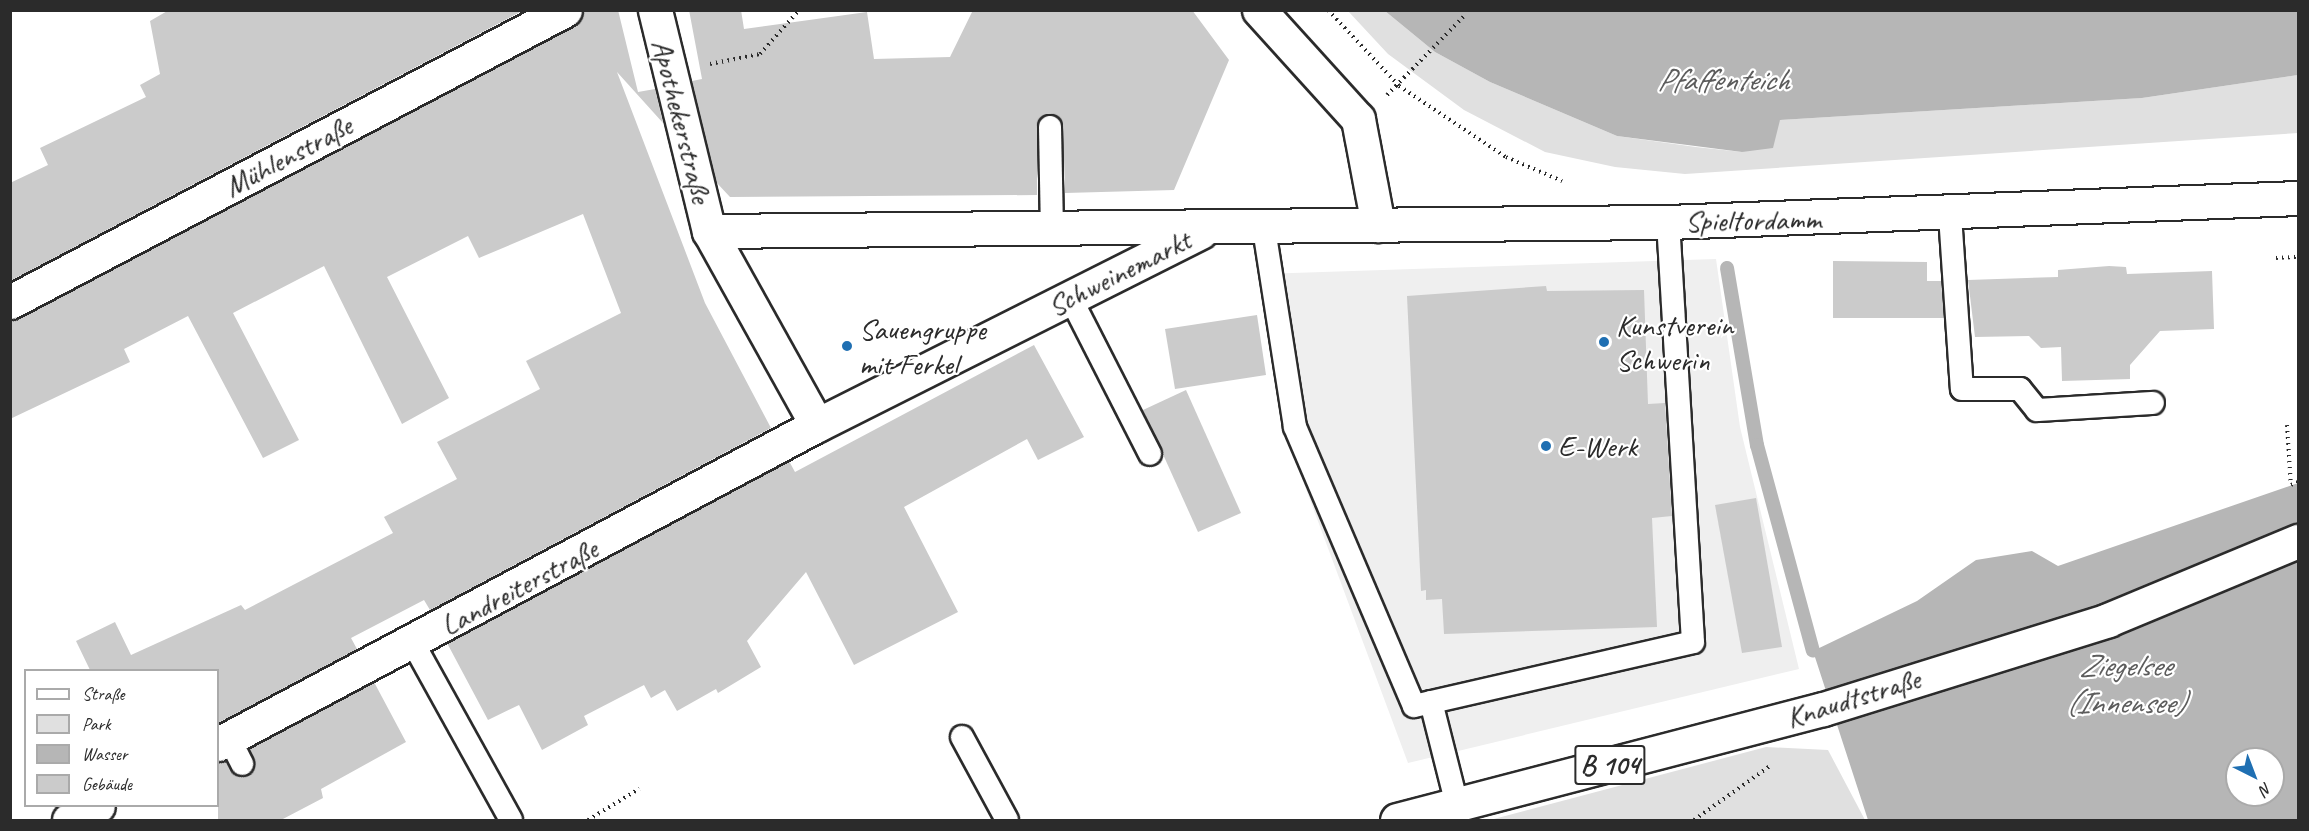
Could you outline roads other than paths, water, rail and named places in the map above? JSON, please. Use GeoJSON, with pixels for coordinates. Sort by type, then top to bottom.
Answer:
{"type":"FeatureCollection","features":[{"type":"Feature","properties":{"kind":"street","name":"Mühlenstraße"},"geometry":{"type":"LineString","coordinates":[[10,302],[565,10]]}},
{"type":"Feature","properties":{"kind":"street","name":"Apothekerstraße"},"geometry":{"type":"LineString","coordinates":[[656,10],[669,72],[710,231]]}},
{"type":"Feature","properties":{"kind":"street"},"geometry":{"type":"LineString","coordinates":[[1259,10],[1358,119],[1378,225]]}},
{"type":"Feature","properties":{"kind":"street","name":"Spieltordamm"},"geometry":{"type":"LineString","coordinates":[[1207,228],[1668,222],[1950,215],[2298,198]]}},
{"type":"Feature","properties":{"kind":"street","name":"Schweinemarkt"},"geometry":{"type":"LineString","coordinates":[[710,231],[1207,228]]}},
{"type":"Feature","properties":{"kind":"street","name":"Schweinemarkt"},"geometry":{"type":"LineString","coordinates":[[817,425],[1207,228]]}},
{"type":"Feature","properties":{"kind":"street"},"geometry":{"type":"LineString","coordinates":[[710,231],[817,425]]}},
{"type":"Feature","properties":{"kind":"street","name":"Landreiterstraße"},"geometry":{"type":"LineString","coordinates":[[229,748],[412,643],[817,425]]}},
{"type":"Feature","properties":{"kind":"street","name":"Knaudtstraße"},"geometry":{"type":"LineString","coordinates":[[1397,820],[1823,709],[2108,620],[2298,541]]}},
{"type":"Feature","properties":{"kind":"street"},"geometry":{"type":"LineString","coordinates":[[69,820],[96,807]]}},
{"type":"Feature","properties":{"kind":"lane"},"geometry":{"type":"LineString","coordinates":[[1050,127],[1053,229]]}},
{"type":"Feature","properties":{"kind":"lane"},"geometry":{"type":"LineString","coordinates":[[1950,215],[1962,388],[2020,389],[2037,410],[2154,403]]}},
{"type":"Feature","properties":{"kind":"lane"},"geometry":{"type":"LineString","coordinates":[[1263,229],[1294,427],[1414,706],[1693,642],[1668,222]]}},
{"type":"Feature","properties":{"kind":"lane"},"geometry":{"type":"LineString","coordinates":[[1070,297],[1150,454]]}},
{"type":"Feature","properties":{"kind":"lane"},"geometry":{"type":"LineString","coordinates":[[412,643],[512,820]]}},
{"type":"Feature","properties":{"kind":"lane"},"geometry":{"type":"LineString","coordinates":[[1431,702],[1457,805]]}},
{"type":"Feature","properties":{"kind":"lane"},"geometry":{"type":"LineString","coordinates":[[962,737],[1007,820]]}},
{"type":"Feature","properties":{"kind":"water","name":"Pfaffenteich"},"geometry":{"type":"Polygon","coordinates":[[[1385,11],[2298,11],[2298,75],[2142,98],[1780,120],[1773,148],[1742,152],[1617,136],[1490,82],[1435,52],[1385,11]]]}},
{"type":"Feature","properties":{"kind":"water","name":"Ziegelsee (Innensee)"},"geometry":{"type":"Polygon","coordinates":[[[2298,483],[2298,820],[1868,820],[1813,651],[1917,601],[1976,560],[2032,551],[2058,566],[2298,483]]]}},
{"type":"Feature","properties":{"kind":"waterway"},"geometry":{"type":"LineString","coordinates":[[1727,268],[1757,445],[1813,651]]}},
{"type":"Feature","properties":{"kind":"place","name":"Kunstverein Schwerin"},"geometry":{"type":"Point","coordinates":[1604,342]}},
{"type":"Feature","properties":{"kind":"place","name":"Sauengruppe mit Ferkel"},"geometry":{"type":"Point","coordinates":[847,346]}},
{"type":"Feature","properties":{"kind":"place","name":"E-Werk"},"geometry":{"type":"Point","coordinates":[1546,446]}}]}
